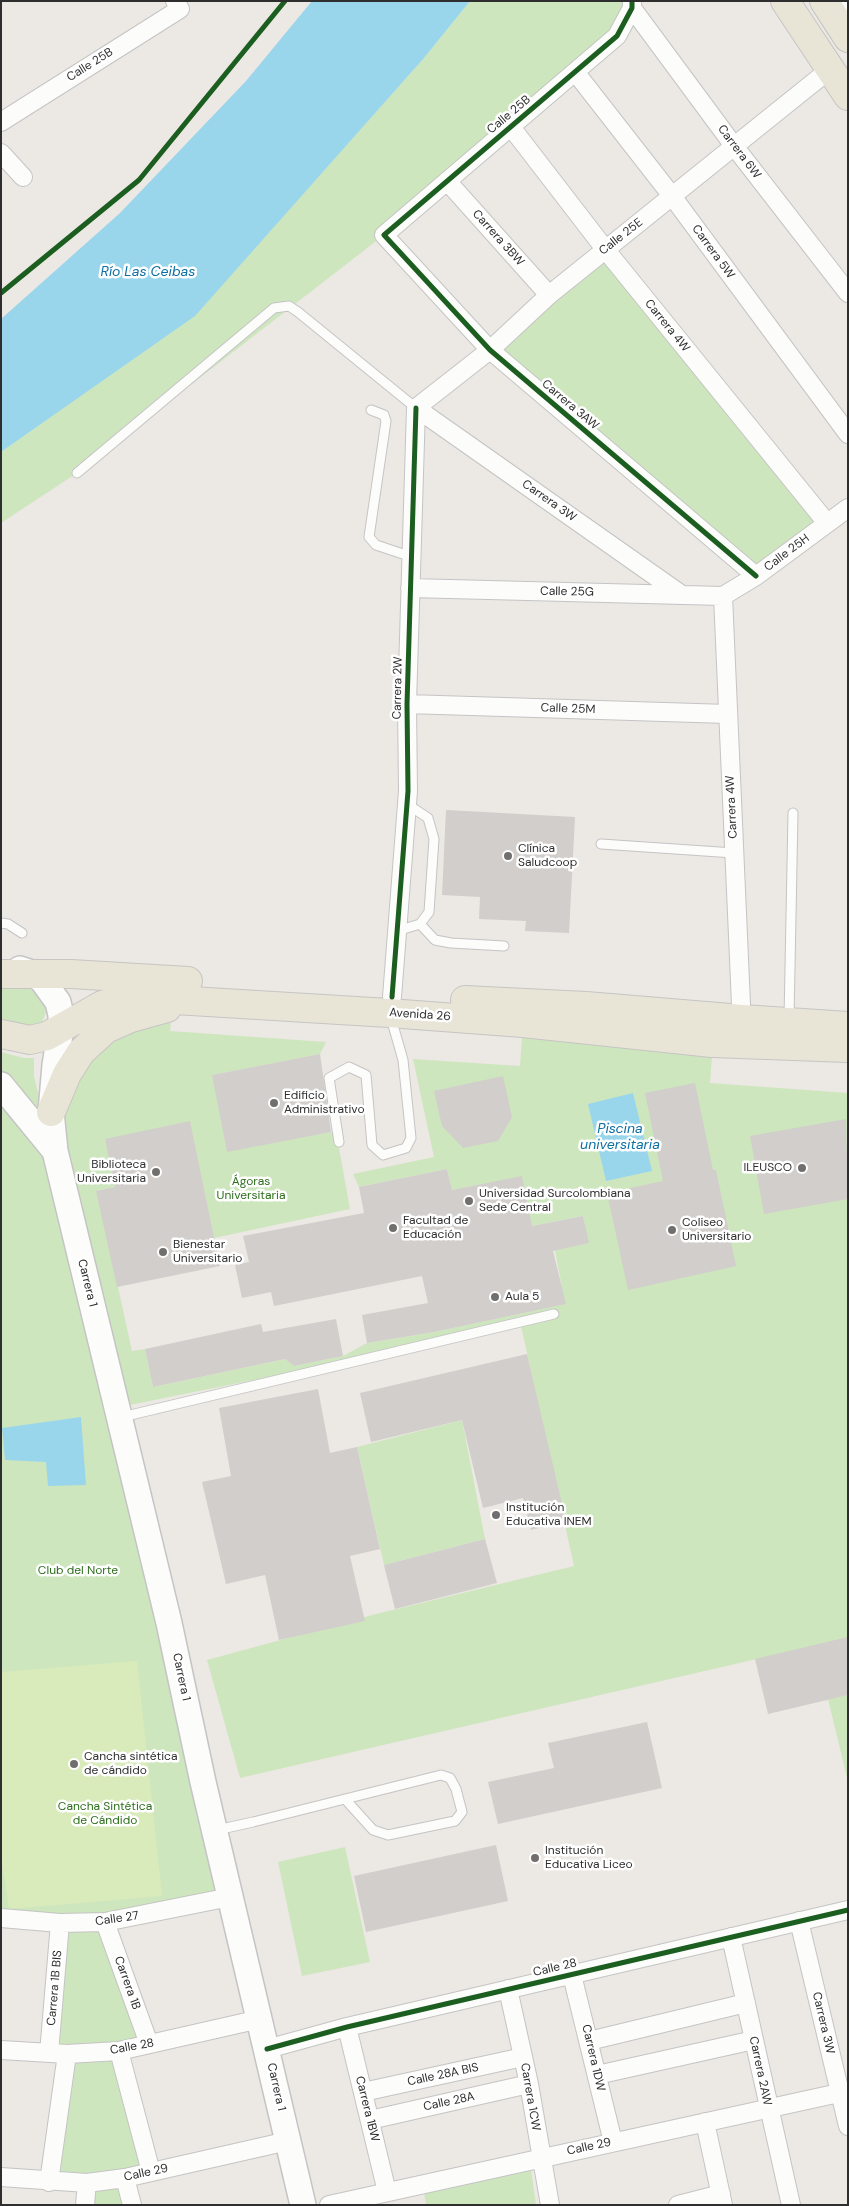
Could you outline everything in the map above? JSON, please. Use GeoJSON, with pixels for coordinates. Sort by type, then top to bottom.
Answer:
{"type":"FeatureCollection","features":[{"type":"Feature","properties":{"kind":"main road"},"geometry":{"type":"LineString","coordinates":[[785,1],[848,96]]}},
{"type":"Feature","properties":{"kind":"main road"},"geometry":{"type":"LineString","coordinates":[[824,1],[848,38]]}},
{"type":"Feature","properties":{"kind":"main road"},"geometry":{"type":"LineString","coordinates":[[1,964],[32,973]]}},
{"type":"Feature","properties":{"kind":"main road","name":"Avenida 26"},"geometry":{"type":"LineString","coordinates":[[1,974],[32,973],[121,976],[391,1005]]}},
{"type":"Feature","properties":{"kind":"main road","name":"Carrera 1"},"geometry":{"type":"LineString","coordinates":[[32,973],[42,980],[58,1002],[61,1028],[55,1065],[52,1112],[55,1151],[172,1637],[214,1830],[303,2205]]}},
{"type":"Feature","properties":{"kind":"main road","name":"Avenida 26"},"geometry":{"type":"LineString","coordinates":[[1,1034],[30,1040],[47,1036],[102,1005],[123,999],[142,998],[391,1005],[586,1006],[848,1048]]}},
{"type":"Feature","properties":{"kind":"main road"},"geometry":{"type":"LineString","coordinates":[[52,1112],[67,1074],[81,1052],[106,1029],[140,1015],[199,1000]]}},
{"type":"Feature","properties":{"kind":"main road","name":"Avenida 26"},"geometry":{"type":"LineString","coordinates":[[742,1032],[789,1022],[848,1026]]}},
{"type":"Feature","properties":{"kind":"main road"},"geometry":{"type":"LineString","coordinates":[[1,1085],[55,1151]]}},
{"type":"Feature","properties":{"kind":"street","name":"Calle 25B"},"geometry":{"type":"LineString","coordinates":[[1,122],[177,5]]}},
{"type":"Feature","properties":{"kind":"street","name":"Calle 25B"},"geometry":{"type":"LineString","coordinates":[[384,235],[576,73],[617,36],[632,5]]}},
{"type":"Feature","properties":{"kind":"street","name":"Carrera 6W"},"geometry":{"type":"LineString","coordinates":[[632,5],[734,146],[848,293]]}},
{"type":"Feature","properties":{"kind":"street","name":"Calle 25E"},"geometry":{"type":"LineString","coordinates":[[416,408],[490,350],[549,295],[605,249],[829,70]]}},
{"type":"Feature","properties":{"kind":"street","name":"Carrera 5W"},"geometry":{"type":"LineString","coordinates":[[576,73],[672,196],[848,434]]}},
{"type":"Feature","properties":{"kind":"street","name":"Carrera 4W"},"geometry":{"type":"LineString","coordinates":[[511,127],[605,249],[827,523]]}},
{"type":"Feature","properties":{"kind":"street"},"geometry":{"type":"LineString","coordinates":[[1,153],[23,178]]}},
{"type":"Feature","properties":{"kind":"street","name":"Carrera 3BW"},"geometry":{"type":"LineString","coordinates":[[447,181],[549,295]]}},
{"type":"Feature","properties":{"kind":"street","name":"Carrera 3AW"},"geometry":{"type":"LineString","coordinates":[[384,235],[490,350],[756,576]]}},
{"type":"Feature","properties":{"kind":"street","name":"Carrera 2W"},"geometry":{"type":"LineString","coordinates":[[391,1005],[409,763],[407,704],[416,408]]}},
{"type":"Feature","properties":{"kind":"street","name":"Carrera 3W"},"geometry":{"type":"LineString","coordinates":[[416,408],[682,595]]}},
{"type":"Feature","properties":{"kind":"street","name":"Calle 25H"},"geometry":{"type":"LineString","coordinates":[[723,596],[756,576],[848,508]]}},
{"type":"Feature","properties":{"kind":"street","name":"Calle 25G"},"geometry":{"type":"LineString","coordinates":[[410,588],[723,596]]}},
{"type":"Feature","properties":{"kind":"street","name":"Carrera 4W"},"geometry":{"type":"LineString","coordinates":[[723,596],[742,1032]]}},
{"type":"Feature","properties":{"kind":"street","name":"Calle 25M"},"geometry":{"type":"LineString","coordinates":[[407,704],[728,714]]}},
{"type":"Feature","properties":{"kind":"street","name":"Calle 27"},"geometry":{"type":"LineString","coordinates":[[1,1918],[60,1923],[105,1922],[230,1898]]}},
{"type":"Feature","properties":{"kind":"street","name":"Calle 28"},"geometry":{"type":"LineString","coordinates":[[267,2049],[347,2027],[848,1910]]}},
{"type":"Feature","properties":{"kind":"street","name":"Carrera 3W"},"geometry":{"type":"LineString","coordinates":[[799,1921],[844,2092],[848,2126]]}},
{"type":"Feature","properties":{"kind":"street","name":"Carrera 1B"},"geometry":{"type":"LineString","coordinates":[[105,1922],[148,2044]]}},
{"type":"Feature","properties":{"kind":"street","name":"Carrera 1B BIS"},"geometry":{"type":"LineString","coordinates":[[49,2182],[58,2054],[60,1923]]}},
{"type":"Feature","properties":{"kind":"street","name":"Carrera 2AW"},"geometry":{"type":"LineString","coordinates":[[731,1937],[791,2205]]}},
{"type":"Feature","properties":{"kind":"street","name":"Carrera 1DW"},"geometry":{"type":"LineString","coordinates":[[572,1975],[613,2142]]}},
{"type":"Feature","properties":{"kind":"street","name":"Carrera 1CW"},"geometry":{"type":"LineString","coordinates":[[508,1990],[529,2084],[540,2157],[550,2205]]}},
{"type":"Feature","properties":{"kind":"street"},"geometry":{"type":"LineString","coordinates":[[589,2041],[746,2003]]}},
{"type":"Feature","properties":{"kind":"street","name":"Calle 28"},"geometry":{"type":"LineString","coordinates":[[1,2050],[58,2054],[119,2050],[260,2019]]}},
{"type":"Feature","properties":{"kind":"street","name":"Carrera 1BW"},"geometry":{"type":"LineString","coordinates":[[347,2027],[387,2192]]}},
{"type":"Feature","properties":{"kind":"street"},"geometry":{"type":"LineString","coordinates":[[597,2075],[754,2040]]}},
{"type":"Feature","properties":{"kind":"street"},"geometry":{"type":"LineString","coordinates":[[119,2050],[151,2172]]}},
{"type":"Feature","properties":{"kind":"street","name":"Calle 28A BIS"},"geometry":{"type":"LineString","coordinates":[[363,2092],[523,2057]]}},
{"type":"Feature","properties":{"kind":"street","name":"Calle 28A"},"geometry":{"type":"LineString","coordinates":[[370,2120],[529,2084]]}},
{"type":"Feature","properties":{"kind":"street","name":"Calle 29"},"geometry":{"type":"LineString","coordinates":[[330,2205],[540,2157],[844,2092]]}},
{"type":"Feature","properties":{"kind":"street"},"geometry":{"type":"LineString","coordinates":[[678,2205],[722,2200],[705,2122]]}},
{"type":"Feature","properties":{"kind":"street","name":"Calle 29"},"geometry":{"type":"LineString","coordinates":[[1,2177],[49,2182],[87,2183],[125,2178],[288,2141]]}},
{"type":"Feature","properties":{"kind":"street"},"geometry":{"type":"LineString","coordinates":[[125,2178],[132,2205]]}},
{"type":"Feature","properties":{"kind":"street"},"geometry":{"type":"LineString","coordinates":[[85,2205],[87,2183]]}},
{"type":"Feature","properties":{"kind":"lane"},"geometry":{"type":"LineString","coordinates":[[77,473],[274,308],[289,306],[298,312],[416,408]]}},
{"type":"Feature","properties":{"kind":"lane"},"geometry":{"type":"LineString","coordinates":[[371,410],[384,415],[386,421],[369,537],[376,545],[412,557]]}},
{"type":"Feature","properties":{"kind":"lane"},"geometry":{"type":"LineString","coordinates":[[397,931],[420,924],[429,912],[434,839],[428,818],[407,804]]}},
{"type":"Feature","properties":{"kind":"lane"},"geometry":{"type":"LineString","coordinates":[[789,1022],[793,812]]}},
{"type":"Feature","properties":{"kind":"lane"},"geometry":{"type":"LineString","coordinates":[[601,844],[734,853]]}},
{"type":"Feature","properties":{"kind":"lane"},"geometry":{"type":"LineString","coordinates":[[1,923],[8,924],[22,933]]}},
{"type":"Feature","properties":{"kind":"lane"},"geometry":{"type":"LineString","coordinates":[[420,924],[435,940],[451,943],[504,946]]}},
{"type":"Feature","properties":{"kind":"lane"},"geometry":{"type":"LineString","coordinates":[[339,1142],[329,1078],[349,1067],[366,1075],[372,1145],[383,1156],[406,1148],[411,1138],[403,1060],[391,1005]]}},
{"type":"Feature","properties":{"kind":"lane"},"geometry":{"type":"LineString","coordinates":[[119,1417],[554,1314]]}},
{"type":"Feature","properties":{"kind":"lane"},"geometry":{"type":"LineString","coordinates":[[214,1830],[441,1775],[450,1778],[456,1789],[462,1812],[455,1821],[388,1834],[373,1830],[345,1799]]}},
{"type":"Feature","properties":{"kind":"green space"},"geometry":{"type":"Polygon","coordinates":[[[470,1],[632,1],[617,36],[384,235],[77,473],[1,523],[1,452],[194,316],[424,58],[470,1]]]}},
{"type":"Feature","properties":{"kind":"green space"},"geometry":{"type":"Polygon","coordinates":[[[606,250],[826,523],[755,573],[490,344],[606,250]]]}},
{"type":"Feature","properties":{"kind":"green space"},"geometry":{"type":"Polygon","coordinates":[[[1,983],[23,985],[37,993],[46,1004],[47,1010],[42,1022],[28,1026],[17,1025],[1,1019],[1,983]]]}},
{"type":"Feature","properties":{"kind":"green space"},"geometry":{"type":"Polygon","coordinates":[[[173,999],[170,1031],[326,1042],[320,1054],[213,1075],[227,1151],[336,1131],[350,1209],[214,1238],[190,1122],[115,1187],[97,1191],[132,1351],[145,1349],[153,1387],[285,1359],[294,1366],[343,1356],[367,1343],[434,1332],[565,1304],[555,1250],[588,1243],[583,1216],[471,1238],[468,1221],[529,1209],[522,1177],[452,1190],[447,1169],[359,1187],[353,1174],[434,1157],[413,1059],[520,1066],[523,1023],[713,1043],[710,1083],[848,1093],[848,1638],[240,1778],[207,1660],[372,1615],[574,1566],[521,1326],[120,1407],[229,1894],[102,1922],[147,2043],[118,2050],[150,2171],[125,2179],[132,2205],[86,2205],[87,2183],[51,2181],[66,2053],[51,2053],[63,1921],[1,1919],[1,1052],[24,1058],[34,1058],[34,1076],[51,1148],[84,1054],[173,999]]]}},
{"type":"Feature","properties":{"kind":"green space"},"geometry":{"type":"Polygon","coordinates":[[[462,1420],[485,1539],[384,1565],[357,1447],[462,1420]]]}},
{"type":"Feature","properties":{"kind":"green space","name":"Cancha sintética de cándido"},"geometry":{"type":"Polygon","coordinates":[[[137,1661],[162,1896],[9,1909],[1,1856],[1,1672],[137,1661]]]}},
{"type":"Feature","properties":{"kind":"green space"},"geometry":{"type":"Polygon","coordinates":[[[848,1695],[848,1782],[828,1699],[848,1695]]]}},
{"type":"Feature","properties":{"kind":"green space"},"geometry":{"type":"Polygon","coordinates":[[[345,1847],[370,1962],[302,1976],[278,1862],[345,1847]]]}},
{"type":"Feature","properties":{"kind":"green space"},"geometry":{"type":"Polygon","coordinates":[[[530,2162],[536,2205],[426,2205],[423,2185],[530,2162]]]}},
{"type":"Feature","properties":{"kind":"water","name":"Río Las Ceibas"},"geometry":{"type":"Polygon","coordinates":[[[312,1],[470,1],[424,58],[195,316],[1,452],[1,319],[120,213],[246,81],[312,1]]]}},
{"type":"Feature","properties":{"kind":"water","name":"Piscina universitaria"},"geometry":{"type":"Polygon","coordinates":[[[633,1093],[652,1171],[606,1181],[588,1104],[633,1093]]]}},
{"type":"Feature","properties":{"kind":"water"},"geometry":{"type":"Polygon","coordinates":[[[81,1417],[86,1485],[48,1486],[46,1462],[5,1460],[2,1428],[81,1417]]]}},
{"type":"Feature","properties":{"kind":"building","name":"Clínica Saludcoop"},"geometry":{"type":"Polygon","coordinates":[[[446,810],[575,817],[569,933],[525,931],[526,921],[479,919],[480,897],[442,895],[446,810]]]}},
{"type":"Feature","properties":{"kind":"building","name":"Edificio Administrativo"},"geometry":{"type":"Polygon","coordinates":[[[320,1054],[331,1132],[227,1152],[212,1075],[320,1054]]]}},
{"type":"Feature","properties":{"kind":"building"},"geometry":{"type":"Polygon","coordinates":[[[503,1076],[512,1117],[498,1141],[463,1148],[442,1126],[434,1091],[503,1076]]]}},
{"type":"Feature","properties":{"kind":"building","name":"Coliseo Universitario"},"geometry":{"type":"Polygon","coordinates":[[[695,1083],[736,1266],[628,1290],[607,1193],[663,1181],[645,1093],[695,1083]]]}},
{"type":"Feature","properties":{"kind":"building","name":"ILEUSCO"},"geometry":{"type":"Polygon","coordinates":[[[846,1119],[848,1199],[764,1214],[750,1136],[846,1119]]]}},
{"type":"Feature","properties":{"kind":"building"},"geometry":{"type":"Polygon","coordinates":[[[190,1121],[220,1266],[117,1287],[96,1191],[115,1187],[105,1139],[190,1121]]]}},
{"type":"Feature","properties":{"kind":"building"},"geometry":{"type":"Polygon","coordinates":[[[447,1169],[452,1190],[522,1176],[532,1226],[583,1216],[589,1243],[553,1251],[566,1304],[434,1332],[367,1343],[362,1315],[428,1303],[422,1276],[274,1306],[271,1292],[242,1298],[235,1265],[249,1262],[243,1236],[364,1213],[359,1187],[447,1169]]]}},
{"type":"Feature","properties":{"kind":"building"},"geometry":{"type":"Polygon","coordinates":[[[336,1319],[343,1356],[294,1366],[285,1359],[153,1387],[145,1349],[261,1324],[263,1332],[336,1319]]]}},
{"type":"Feature","properties":{"kind":"building"},"geometry":{"type":"Polygon","coordinates":[[[527,1354],[566,1521],[531,1530],[523,1498],[483,1508],[462,1420],[371,1442],[360,1393],[527,1354]]]}},
{"type":"Feature","properties":{"kind":"building"},"geometry":{"type":"Polygon","coordinates":[[[318,1389],[330,1453],[357,1447],[380,1549],[350,1556],[365,1621],[279,1640],[265,1575],[226,1584],[202,1482],[231,1476],[219,1408],[318,1389]]]}},
{"type":"Feature","properties":{"kind":"building"},"geometry":{"type":"Polygon","coordinates":[[[485,1539],[497,1583],[395,1609],[384,1565],[485,1539]]]}},
{"type":"Feature","properties":{"kind":"building"},"geometry":{"type":"Polygon","coordinates":[[[848,1637],[848,1695],[768,1714],[755,1659],[848,1637]]]}},
{"type":"Feature","properties":{"kind":"building"},"geometry":{"type":"Polygon","coordinates":[[[647,1722],[662,1788],[498,1824],[488,1782],[554,1768],[548,1743],[647,1722]]]}},
{"type":"Feature","properties":{"kind":"building"},"geometry":{"type":"Polygon","coordinates":[[[496,1845],[508,1901],[366,1932],[354,1876],[496,1845]]]}},
{"type":"Feature","properties":{"kind":"cycle path"},"geometry":{"type":"LineString","coordinates":[[1,293],[139,180],[285,1]]}},
{"type":"Feature","properties":{"kind":"cycle path"},"geometry":{"type":"LineString","coordinates":[[632,1],[632,8],[617,36],[384,235],[490,350],[756,576]]}},
{"type":"Feature","properties":{"kind":"cycle path"},"geometry":{"type":"LineString","coordinates":[[392,997],[408,791],[407,704],[416,408]]}},
{"type":"Feature","properties":{"kind":"cycle path"},"geometry":{"type":"LineString","coordinates":[[267,2049],[347,2027],[848,1910]]}},
{"type":"Feature","properties":{"kind":"place","name":"Clínica Saludcoop"},"geometry":{"type":"Point","coordinates":[508,856]}},
{"type":"Feature","properties":{"kind":"place","name":"Edificio Administrativo"},"geometry":{"type":"Point","coordinates":[274,1103]}},
{"type":"Feature","properties":{"kind":"place","name":"ILEUSCO"},"geometry":{"type":"Point","coordinates":[802,1168]}},
{"type":"Feature","properties":{"kind":"place","name":"Biblioteca Universitaria"},"geometry":{"type":"Point","coordinates":[156,1172]}},
{"type":"Feature","properties":{"kind":"place","name":"Universidad Surcolombiana Sede Central"},"geometry":{"type":"Point","coordinates":[469,1201]}},
{"type":"Feature","properties":{"kind":"place","name":"Facultad de Educación"},"geometry":{"type":"Point","coordinates":[393,1228]}},
{"type":"Feature","properties":{"kind":"place","name":"Coliseo Universitario"},"geometry":{"type":"Point","coordinates":[672,1230]}},
{"type":"Feature","properties":{"kind":"place","name":"Bienestar Universitario"},"geometry":{"type":"Point","coordinates":[163,1252]}},
{"type":"Feature","properties":{"kind":"place","name":"Aula 5"},"geometry":{"type":"Point","coordinates":[495,1297]}},
{"type":"Feature","properties":{"kind":"place","name":"Institución Educativa INEM"},"geometry":{"type":"Point","coordinates":[496,1515]}},
{"type":"Feature","properties":{"kind":"place","name":"Cancha sintética de cándido"},"geometry":{"type":"Point","coordinates":[74,1764]}},
{"type":"Feature","properties":{"kind":"place","name":"Institución Educativa Liceo"},"geometry":{"type":"Point","coordinates":[535,1858]}},
{"type":"Feature","properties":{"kind":"park label","name":"Ágoras Universitaria"},"geometry":{"type":"Point","coordinates":[251,1189]}},
{"type":"Feature","properties":{"kind":"park label","name":"Club del Norte"},"geometry":{"type":"Point","coordinates":[78,1571]}},
{"type":"Feature","properties":{"kind":"park label","name":"Cancha Sintética de Cándido"},"geometry":{"type":"Point","coordinates":[105,1814]}}]}
